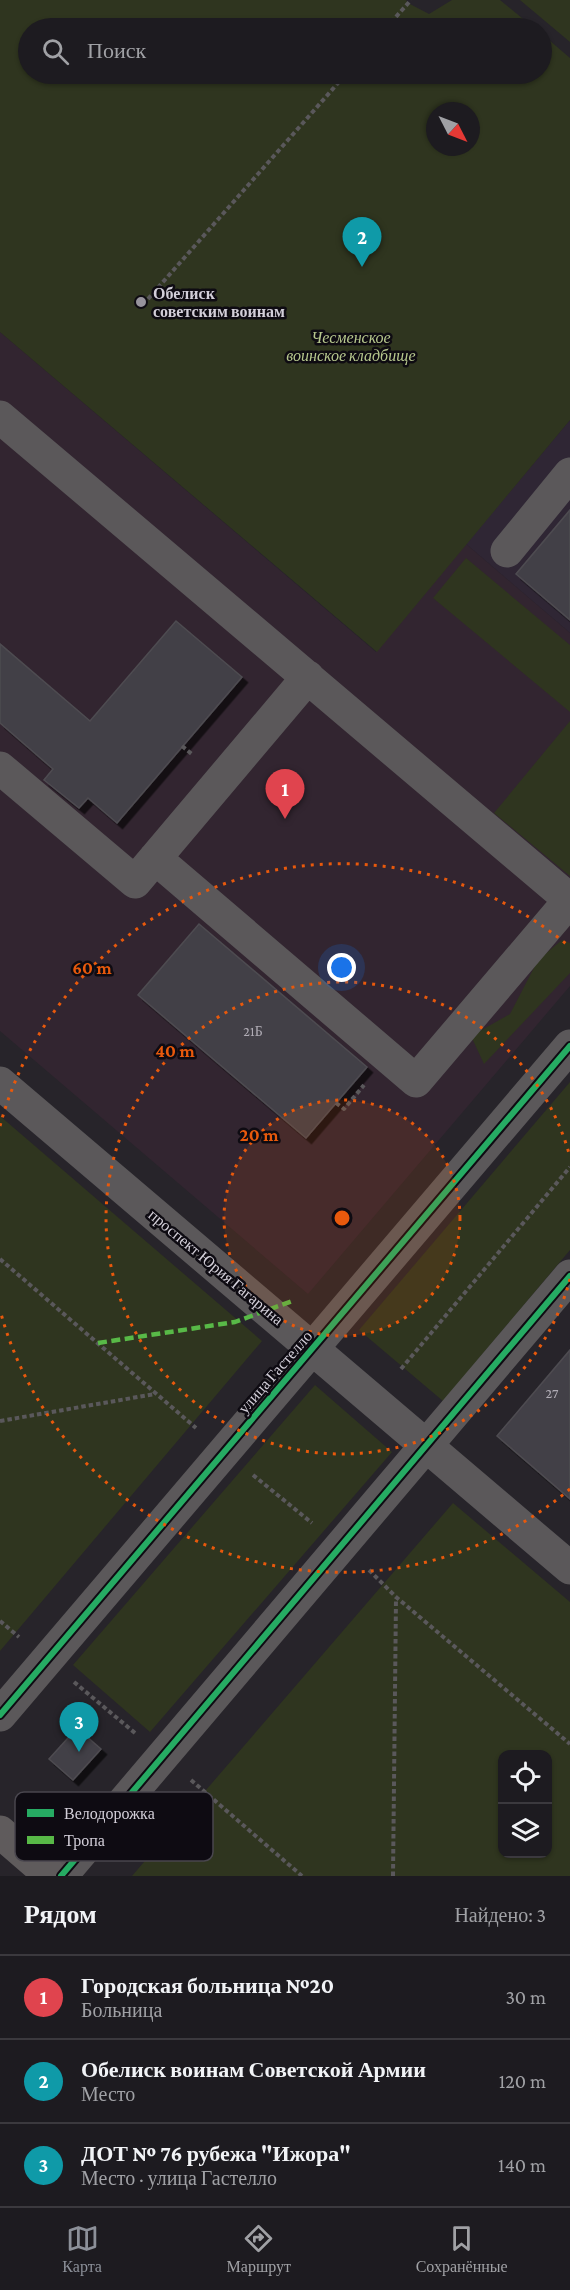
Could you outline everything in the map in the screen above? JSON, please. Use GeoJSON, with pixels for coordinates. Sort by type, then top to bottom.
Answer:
{"type":"FeatureCollection","features":[{"type":"Feature","properties":{"kind":"main road"},"geometry":{"type":"LineString","coordinates":[[0,1832],[15,1845]]}},
{"type":"Feature","properties":{"kind":"main road"},"geometry":{"type":"LineString","coordinates":[[34,1861],[51,1876]]}},
{"type":"Feature","properties":{"kind":"street"},"geometry":{"type":"LineString","coordinates":[[0,417],[570,900],[416,1081],[154,858]]}},
{"type":"Feature","properties":{"kind":"street"},"geometry":{"type":"LineString","coordinates":[[507,551],[568,481]]}},
{"type":"Feature","properties":{"kind":"street"},"geometry":{"type":"LineString","coordinates":[[0,768],[135,882],[308,677]]}},
{"type":"Feature","properties":{"kind":"street","name":"улица Гастелло"},"geometry":{"type":"LineString","coordinates":[[0,1715],[570,1046]]}},
{"type":"Feature","properties":{"kind":"street","name":"проспект Юрия Гагарина"},"geometry":{"type":"LineString","coordinates":[[0,1083],[570,1568]]}},
{"type":"Feature","properties":{"kind":"street"},"geometry":{"type":"LineString","coordinates":[[133,1792],[570,1276]]}},
{"type":"Feature","properties":{"kind":"street"},"geometry":{"type":"LineString","coordinates":[[62,1876],[75,1861]]}},
{"type":"Feature","properties":{"kind":"path"},"geometry":{"type":"LineString","coordinates":[[395,18],[411,0]]}},
{"type":"Feature","properties":{"kind":"path"},"geometry":{"type":"LineString","coordinates":[[147,299],[337,84]]}},
{"type":"Feature","properties":{"kind":"path"},"geometry":{"type":"LineString","coordinates":[[401,1369],[570,1167]]}},
{"type":"Feature","properties":{"kind":"path"},"geometry":{"type":"LineString","coordinates":[[0,1258],[200,1431]]}},
{"type":"Feature","properties":{"kind":"path"},"geometry":{"type":"LineString","coordinates":[[0,1421],[155,1394]]}},
{"type":"Feature","properties":{"kind":"path"},"geometry":{"type":"LineString","coordinates":[[244,1468],[320,1529]]}},
{"type":"Feature","properties":{"kind":"path"},"geometry":{"type":"LineString","coordinates":[[372,1572],[396,1597],[570,1744]]}},
{"type":"Feature","properties":{"kind":"path"},"geometry":{"type":"LineString","coordinates":[[393,1876],[396,1597]]}},
{"type":"Feature","properties":{"kind":"path"},"geometry":{"type":"LineString","coordinates":[[0,1621],[22,1639]]}},
{"type":"Feature","properties":{"kind":"path"},"geometry":{"type":"LineString","coordinates":[[74,1683],[136,1734]]}},
{"type":"Feature","properties":{"kind":"path"},"geometry":{"type":"LineString","coordinates":[[193,1782],[205,1792]]}},
{"type":"Feature","properties":{"kind":"path"},"geometry":{"type":"LineString","coordinates":[[213,1799],[302,1876]]}},
{"type":"Feature","properties":{"kind":"shaded area"},"geometry":{"type":"Polygon","coordinates":[[[0,332],[376,652],[466,544],[570,633],[570,986],[308,1294],[0,1031],[0,332]]]}},
{"type":"Feature","properties":{"kind":"shaded area"},"geometry":{"type":"Polygon","coordinates":[[[570,420],[570,633],[466,544],[570,420]]]}},
{"type":"Feature","properties":{"kind":"green space","name":"Чесменское воинское кладбище"},"geometry":{"type":"Polygon","coordinates":[[[0,0],[406,0],[429,14],[452,0],[500,0],[522,18],[18,18],[18,84],[552,84],[552,43],[570,58],[570,420],[377,652],[0,332],[0,0]]]}},
{"type":"Feature","properties":{"kind":"green space"},"geometry":{"type":"Polygon","coordinates":[[[520,0],[570,0],[570,42],[552,27],[552,18],[541,18],[520,0]]]}},
{"type":"Feature","properties":{"kind":"green space"},"geometry":{"type":"Polygon","coordinates":[[[466,558],[570,645],[570,712],[433,598],[466,558]]]}},
{"type":"Feature","properties":{"kind":"green space"},"geometry":{"type":"Polygon","coordinates":[[[570,721],[570,876],[494,813],[570,721]]]}},
{"type":"Feature","properties":{"kind":"green space"},"geometry":{"type":"Polygon","coordinates":[[[562,940],[570,943],[570,973],[484,1064],[471,1036],[510,1014],[538,960],[562,940]]]}},
{"type":"Feature","properties":{"kind":"green space"},"geometry":{"type":"Polygon","coordinates":[[[570,1082],[570,1250],[443,1401],[359,1330],[570,1082]]]}},
{"type":"Feature","properties":{"kind":"green space"},"geometry":{"type":"Polygon","coordinates":[[[0,1116],[262,1341],[0,1651],[0,1116]]]}},
{"type":"Feature","properties":{"kind":"green space"},"geometry":{"type":"Polygon","coordinates":[[[315,1385],[392,1452],[150,1732],[73,1665],[315,1385]]]}},
{"type":"Feature","properties":{"kind":"green space"},"geometry":{"type":"Polygon","coordinates":[[[453,1503],[570,1602],[570,1876],[132,1876],[145,1861],[213,1861],[213,1792],[204,1792],[453,1503]]]}},
{"type":"Feature","properties":{"kind":"building"},"geometry":{"type":"Polygon","coordinates":[[[570,510],[570,620],[516,574],[570,510]]]}},
{"type":"Feature","properties":{"kind":"building"},"geometry":{"type":"Polygon","coordinates":[[[176,621],[242,677],[117,823],[88,798],[79,808],[44,780],[53,769],[0,723],[0,644],[90,721],[176,621]]]}},
{"type":"Feature","properties":{"kind":"building"},"geometry":{"type":"Polygon","coordinates":[[[199,924],[367,1067],[306,1138],[138,995],[199,924]]]}},
{"type":"Feature","properties":{"kind":"building"},"geometry":{"type":"Polygon","coordinates":[[[570,1350],[570,1499],[497,1436],[570,1350]]]}},
{"type":"Feature","properties":{"kind":"building"},"geometry":{"type":"Polygon","coordinates":[[[77,1728],[101,1749],[73,1780],[49,1759],[77,1728]]]}},
{"type":"Feature","properties":{"kind":"marked path"},"geometry":{"type":"LineString","coordinates":[[98,1343],[235,1322],[295,1300]]}},
{"type":"Feature","properties":{"kind":"cycle path"},"geometry":{"type":"LineString","coordinates":[[0,1715],[570,1046]]}},
{"type":"Feature","properties":{"kind":"cycle path"},"geometry":{"type":"LineString","coordinates":[[132,1792],[570,1276]]}},
{"type":"Feature","properties":{"kind":"cycle path"},"geometry":{"type":"LineString","coordinates":[[61,1876],[74,1861]]}},
{"type":"Feature","properties":{"kind":"place","name":"Обелиск воинам Советской Армии"},"geometry":{"type":"Point","coordinates":[362,267]}},
{"type":"Feature","properties":{"kind":"place","name":"Обелиск советским воинам"},"geometry":{"type":"Point","coordinates":[141,302]}},
{"type":"Feature","properties":{"kind":"place","name":"Городская больница №20"},"geometry":{"type":"Point","coordinates":[285,819]}},
{"type":"Feature","properties":{"kind":"place","name":"ДОТ № 76 рубежа \"Ижора\""},"geometry":{"type":"Point","coordinates":[79,1752]}}]}
